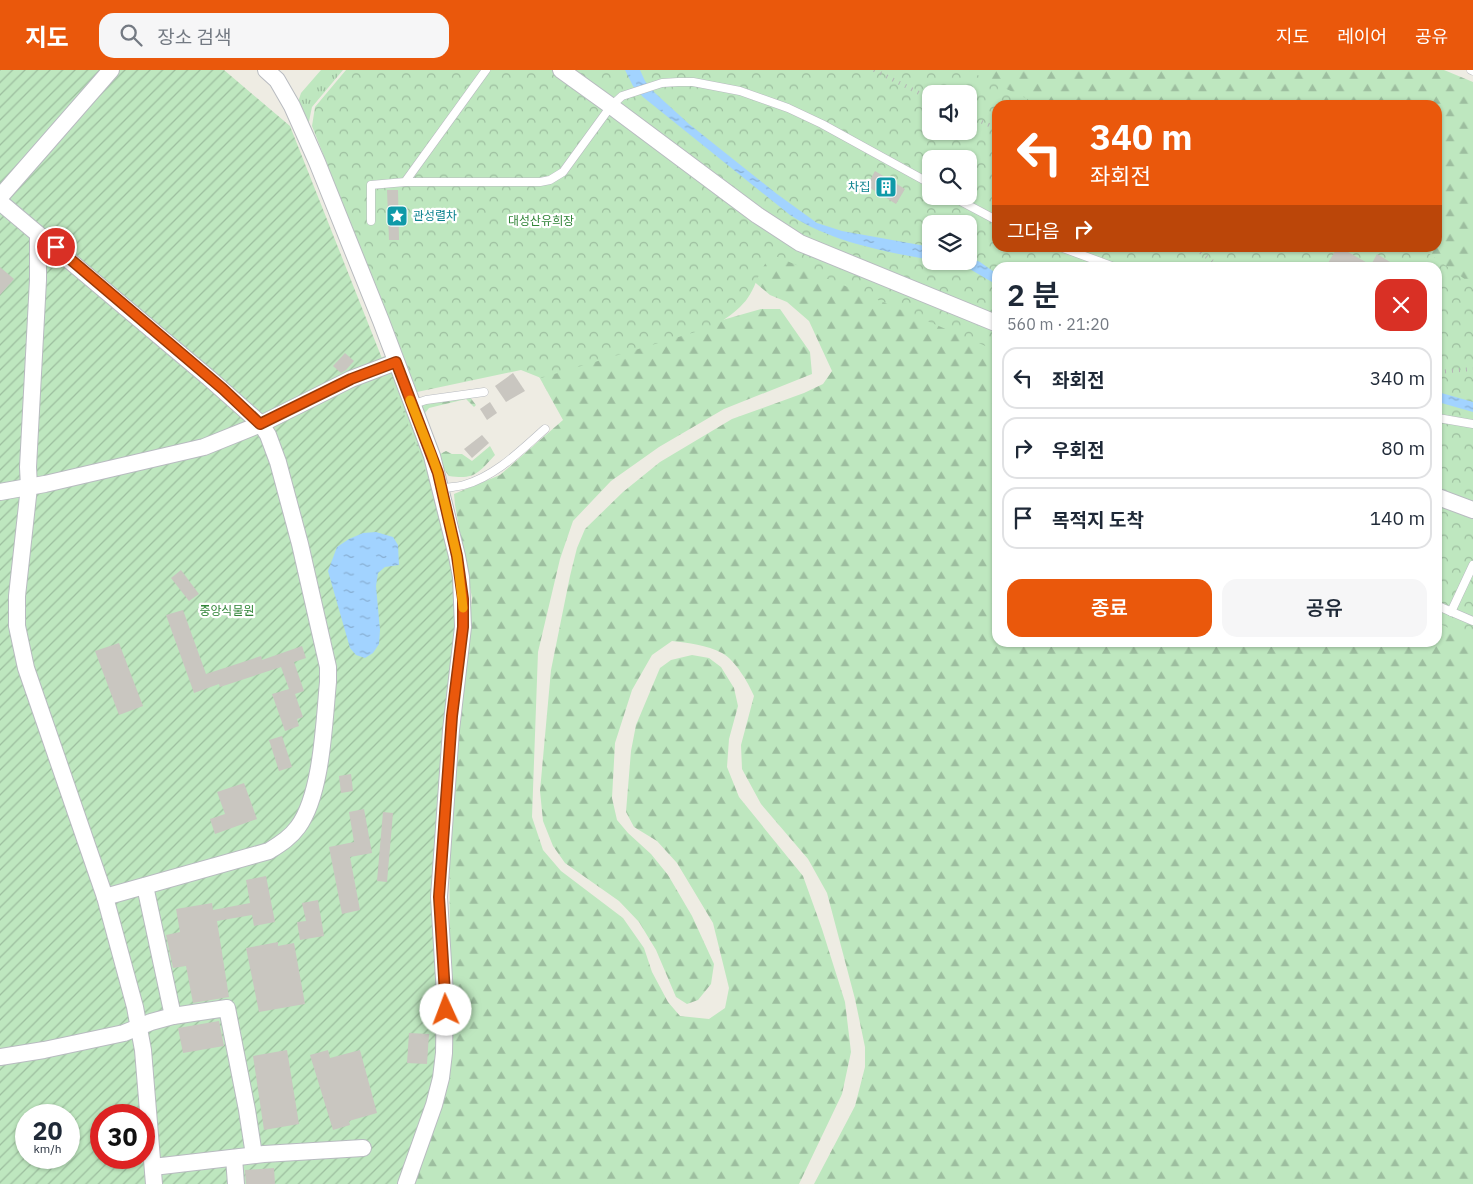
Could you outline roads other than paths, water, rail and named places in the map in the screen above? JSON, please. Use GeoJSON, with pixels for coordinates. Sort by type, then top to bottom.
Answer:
{"type":"FeatureCollection","features":[{"type":"Feature","properties":{"kind":"street"},"geometry":{"type":"LineString","coordinates":[[0,197],[111,70]]}},
{"type":"Feature","properties":{"kind":"street"},"geometry":{"type":"LineString","coordinates":[[561,70],[757,215],[800,243],[992,322]]}},
{"type":"Feature","properties":{"kind":"street"},"geometry":{"type":"LineString","coordinates":[[276,73],[317,162],[432,456],[457,556],[462,584],[463,618],[451,730],[439,897],[446,995],[442,1078],[406,1184]]}},
{"type":"Feature","properties":{"kind":"street"},"geometry":{"type":"LineString","coordinates":[[0,202],[38,235],[56,247],[216,384],[260,424],[268,435],[278,462],[298,535],[328,667],[318,772],[305,816],[298,828],[284,842],[268,851],[106,897]]}},
{"type":"Feature","properties":{"kind":"street"},"geometry":{"type":"LineString","coordinates":[[38,235],[38,280],[28,467],[29,487],[16,610],[17,626],[26,668],[106,897],[139,1027],[148,1104]]}},
{"type":"Feature","properties":{"kind":"street"},"geometry":{"type":"LineString","coordinates":[[0,492],[204,448],[260,424],[351,379],[396,362]]}},
{"type":"Feature","properties":{"kind":"street"},"geometry":{"type":"LineString","coordinates":[[1442,498],[1473,510]]}},
{"type":"Feature","properties":{"kind":"street"},"geometry":{"type":"LineString","coordinates":[[144,886],[173,1016]]}},
{"type":"Feature","properties":{"kind":"street"},"geometry":{"type":"LineString","coordinates":[[0,1057],[124,1033],[173,1016],[227,1008],[254,1155]]}},
{"type":"Feature","properties":{"kind":"street"},"geometry":{"type":"LineString","coordinates":[[155,1167],[254,1155],[363,1148]]}},
{"type":"Feature","properties":{"kind":"street"},"geometry":{"type":"LineString","coordinates":[[234,1158],[236,1184]]}},
{"type":"Feature","properties":{"kind":"street"},"geometry":{"type":"LineString","coordinates":[[153,1169],[154,1184]]}},
{"type":"Feature","properties":{"kind":"lane"},"geometry":{"type":"LineString","coordinates":[[405,182],[486,70]]}},
{"type":"Feature","properties":{"kind":"lane"},"geometry":{"type":"LineString","coordinates":[[371,221],[371,185],[405,182],[540,182],[550,180],[563,172],[611,106],[622,96],[650,87],[678,82],[693,82],[740,91],[788,108],[822,124],[922,179]]}},
{"type":"Feature","properties":{"kind":"lane"},"geometry":{"type":"LineString","coordinates":[[968,205],[992,218]]}},
{"type":"Feature","properties":{"kind":"lane"},"geometry":{"type":"LineString","coordinates":[[1074,252],[1101,262]]}},
{"type":"Feature","properties":{"kind":"lane"},"geometry":{"type":"LineString","coordinates":[[412,405],[426,400],[484,392]]}},
{"type":"Feature","properties":{"kind":"lane"},"geometry":{"type":"LineString","coordinates":[[1442,419],[1473,424]]}},
{"type":"Feature","properties":{"kind":"lane"},"geometry":{"type":"LineString","coordinates":[[441,488],[465,484],[488,474],[513,457],[545,429]]}},
{"type":"Feature","properties":{"kind":"lane"},"geometry":{"type":"LineString","coordinates":[[1451,612],[1473,565]]}},
{"type":"Feature","properties":{"kind":"lane"},"geometry":{"type":"LineString","coordinates":[[1442,608],[1473,621]]}},
{"type":"Feature","properties":{"kind":"water"},"geometry":{"type":"Polygon","coordinates":[[[625,70],[640,70],[645,81],[655,93],[689,124],[777,194],[817,223],[842,231],[922,245],[922,258],[876,249],[840,239],[790,215],[643,97],[633,86],[625,70]]]}},
{"type":"Feature","properties":{"kind":"water"},"geometry":{"type":"Polygon","coordinates":[[[977,261],[992,270],[992,282],[971,270],[977,270],[977,261]]]}},
{"type":"Feature","properties":{"kind":"water"},"geometry":{"type":"Polygon","coordinates":[[[1442,393],[1473,402],[1473,412],[1442,403],[1442,393]]]}},
{"type":"Feature","properties":{"kind":"water"},"geometry":{"type":"Polygon","coordinates":[[[376,532],[393,537],[398,545],[399,565],[385,567],[378,573],[376,586],[380,630],[379,644],[373,653],[365,658],[356,655],[350,648],[328,571],[337,547],[363,533],[376,532]]]}},
{"type":"Feature","properties":{"kind":"railway"},"geometry":{"type":"LineString","coordinates":[[874,70],[922,94]]}},
{"type":"Feature","properties":{"kind":"railway"},"geometry":{"type":"LineString","coordinates":[[977,120],[992,126]]}},
{"type":"Feature","properties":{"kind":"railway"},"geometry":{"type":"LineString","coordinates":[[1200,252],[1213,262]]}},
{"type":"Feature","properties":{"kind":"railway"},"geometry":{"type":"LineString","coordinates":[[1442,372],[1473,369]]}},
{"type":"Feature","properties":{"kind":"place","name":"차집"},"geometry":{"type":"Point","coordinates":[886,187]}},
{"type":"Feature","properties":{"kind":"place","name":"관성렬차"},"geometry":{"type":"Point","coordinates":[397,216]}},
{"type":"Feature","properties":{"kind":"park label","name":"대성산유희장"},"geometry":{"type":"Point","coordinates":[541,221]}},
{"type":"Feature","properties":{"kind":"park label","name":"중앙식물원"},"geometry":{"type":"Point","coordinates":[227,611]}}]}
